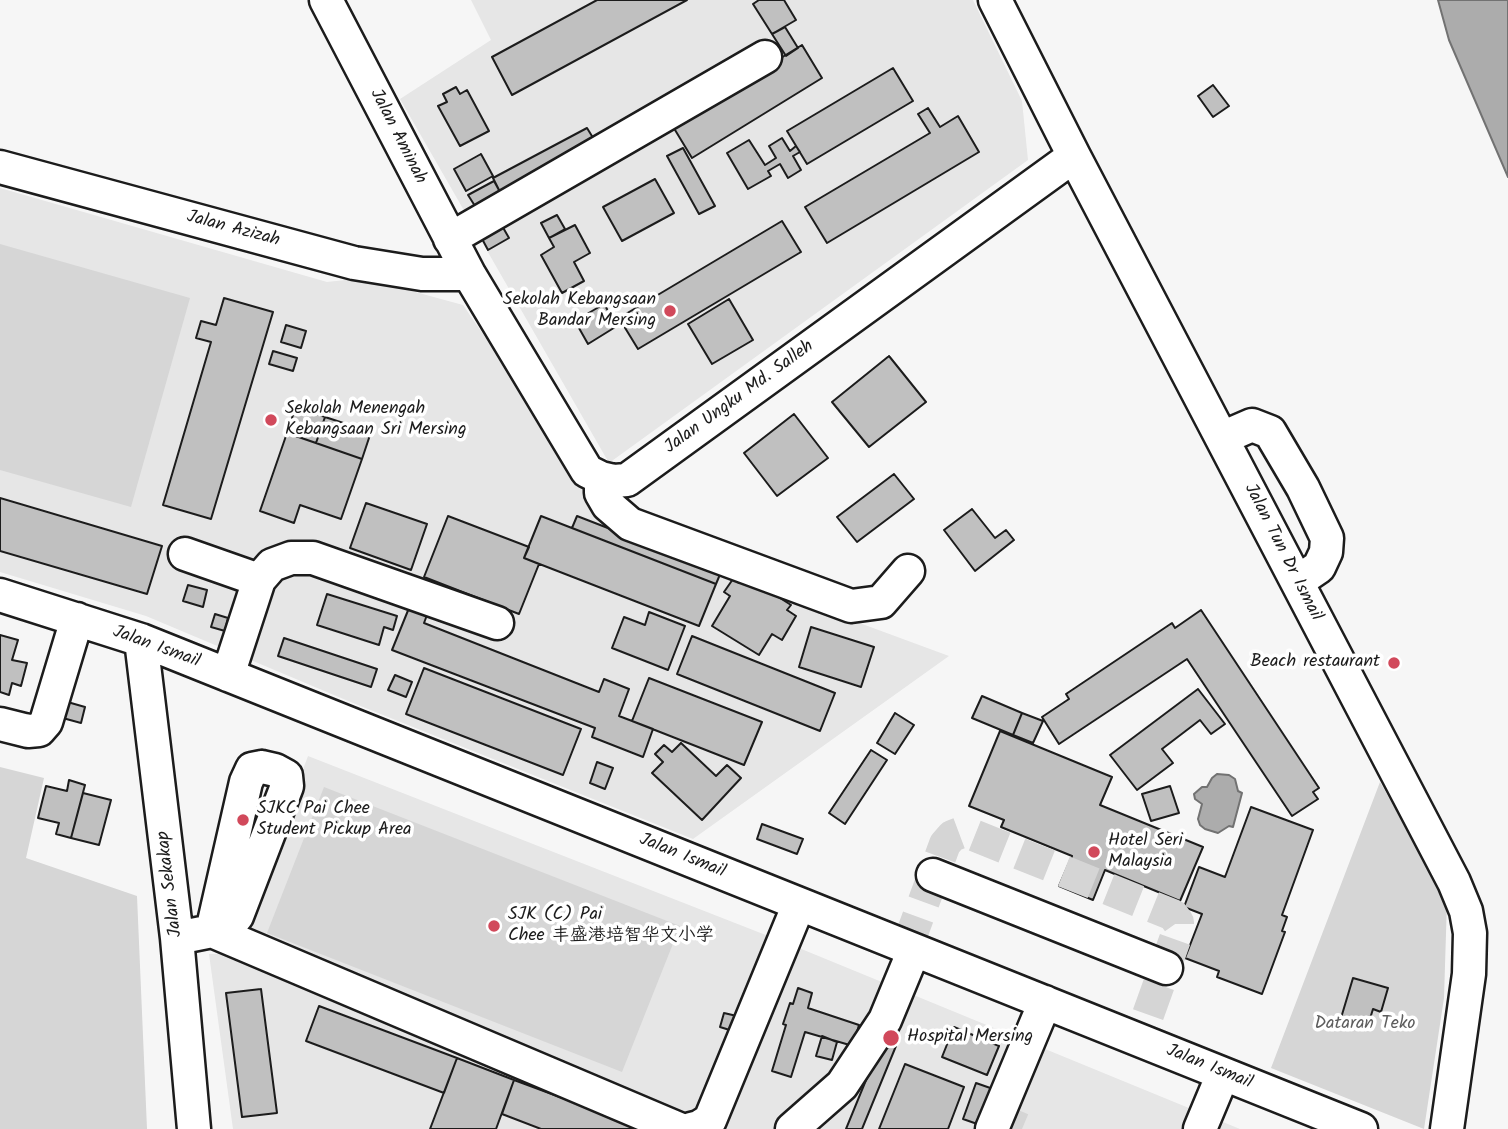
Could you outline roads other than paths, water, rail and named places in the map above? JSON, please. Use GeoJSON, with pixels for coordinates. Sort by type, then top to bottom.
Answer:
{"type":"FeatureCollection","features":[{"type":"Feature","properties":{"kind":"street","name":"Jalan Aminah"},"geometry":{"type":"LineString","coordinates":[[326,0],[469,274]]}},
{"type":"Feature","properties":{"kind":"street","name":"Jalan Tun Dr Ismail"},"geometry":{"type":"LineString","coordinates":[[995,0],[1454,882],[1466,911],[1470,933],[1469,974],[1447,1129]]}},
{"type":"Feature","properties":{"kind":"street"},"geometry":{"type":"LineString","coordinates":[[450,239],[765,57]]}},
{"type":"Feature","properties":{"kind":"street","name":"Jalan Ungku Md. Salleh"},"geometry":{"type":"LineString","coordinates":[[601,478],[626,480],[1074,156]]}},
{"type":"Feature","properties":{"kind":"street","name":"Jalan Azizah"},"geometry":{"type":"LineString","coordinates":[[0,167],[354,263],[422,274],[469,274]]}},
{"type":"Feature","properties":{"kind":"street"},"geometry":{"type":"LineString","coordinates":[[469,274],[587,471],[601,478],[601,493],[608,505],[630,524],[851,606],[881,602],[908,571]]}},
{"type":"Feature","properties":{"kind":"street"},"geometry":{"type":"LineString","coordinates":[[1222,438],[1252,425],[1270,432],[1303,488],[1327,538],[1326,552],[1319,567],[1297,582]]}},
{"type":"Feature","properties":{"kind":"street"},"geometry":{"type":"LineString","coordinates":[[185,554],[259,580]]}},
{"type":"Feature","properties":{"kind":"street"},"geometry":{"type":"LineString","coordinates":[[228,675],[259,580],[272,565],[291,558],[313,558],[497,624]]}},
{"type":"Feature","properties":{"kind":"street","name":"Jalan Ismail"},"geometry":{"type":"LineString","coordinates":[[0,595],[141,640],[1361,1129]]}},
{"type":"Feature","properties":{"kind":"street"},"geometry":{"type":"LineString","coordinates":[[0,724],[28,731],[38,730],[46,722],[77,619]]}},
{"type":"Feature","properties":{"kind":"street","name":"Jalan Sekakap"},"geometry":{"type":"LineString","coordinates":[[141,640],[177,938],[194,1129]]}},
{"type":"Feature","properties":{"kind":"street"},"geometry":{"type":"LineString","coordinates":[[933,875],[1166,968]]}},
{"type":"Feature","properties":{"kind":"street"},"geometry":{"type":"LineString","coordinates":[[691,1129],[710,1120],[799,904]]}},
{"type":"Feature","properties":{"kind":"street"},"geometry":{"type":"LineString","coordinates":[[177,938],[212,931],[679,1129]]}},
{"type":"Feature","properties":{"kind":"street"},"geometry":{"type":"LineString","coordinates":[[792,1129],[842,1085],[885,1020],[914,950]]}},
{"type":"Feature","properties":{"kind":"street"},"geometry":{"type":"LineString","coordinates":[[992,1129],[1045,1002]]}},
{"type":"Feature","properties":{"kind":"street"},"geometry":{"type":"LineString","coordinates":[[1200,1129],[1223,1074]]}},
{"type":"Feature","properties":{"kind":"tunnel"},"geometry":{"type":"LineString","coordinates":[[907,947],[945,844],[952,836],[960,833],[973,835],[1173,915],[1178,922],[1178,931],[1139,1040]]}},
{"type":"Feature","properties":{"kind":"tunnel"},"geometry":{"type":"LineString","coordinates":[[996,1118],[1022,1129]]}},
{"type":"Feature","properties":{"kind":"place","name":"Sekolah Kebangsaan Bandar Mersing"},"geometry":{"type":"Point","coordinates":[670,311]}},
{"type":"Feature","properties":{"kind":"place","name":"Sekolah Menengah Kebangsaan Sri Mersing"},"geometry":{"type":"Point","coordinates":[271,420]}},
{"type":"Feature","properties":{"kind":"place","name":"Beach restaurant"},"geometry":{"type":"Point","coordinates":[1394,663]}},
{"type":"Feature","properties":{"kind":"place","name":"SJKC Pai Chee Student Pickup Area"},"geometry":{"type":"Point","coordinates":[243,820]}},
{"type":"Feature","properties":{"kind":"place","name":"Hotel Seri Malaysia"},"geometry":{"type":"Point","coordinates":[1094,852]}},
{"type":"Feature","properties":{"kind":"place","name":"SJK (C) Pai Chee 丰盛港培智华文小学"},"geometry":{"type":"Point","coordinates":[494,926]}},
{"type":"Feature","properties":{"kind":"place","name":"Hospital Mersing"},"geometry":{"type":"Point","coordinates":[891,1038]}},
{"type":"Feature","properties":{"kind":"park label","name":"Dataran Teko"},"geometry":{"type":"Point","coordinates":[1365,1025]}}]}
